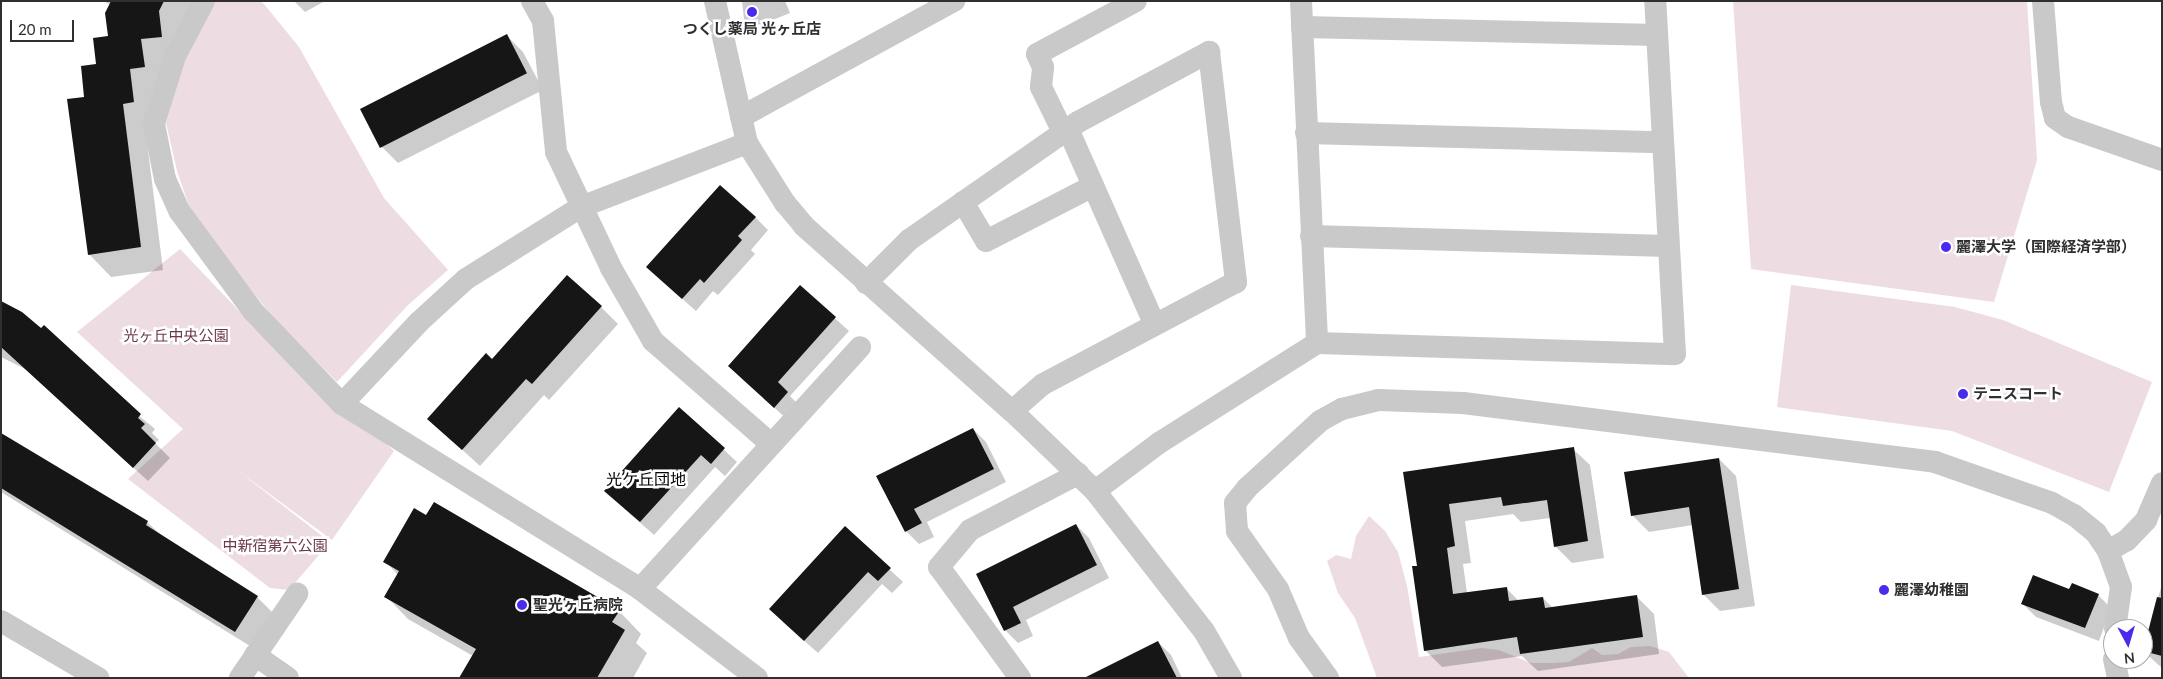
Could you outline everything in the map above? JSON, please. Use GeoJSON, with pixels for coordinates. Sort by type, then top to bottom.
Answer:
{"type":"FeatureCollection","features":[{"type":"Feature","properties":{"kind":"street"},"geometry":{"type":"LineString","coordinates":[[204,1],[175,56],[160,96],[154,124],[165,178],[180,212],[253,311],[342,404],[640,589],[757,678]]}},
{"type":"Feature","properties":{"kind":"street"},"geometry":{"type":"LineString","coordinates":[[532,1],[543,21],[556,152],[581,207],[653,341],[771,444]]}},
{"type":"Feature","properties":{"kind":"street"},"geometry":{"type":"LineString","coordinates":[[715,1],[748,143],[775,189],[804,226],[866,283],[1012,410],[1095,491],[1204,631],[1231,678]]}},
{"type":"Feature","properties":{"kind":"street"},"geometry":{"type":"LineString","coordinates":[[742,117],[954,1]]}},
{"type":"Feature","properties":{"kind":"street"},"geometry":{"type":"LineString","coordinates":[[1136,1],[1038,54],[1043,67],[1040,87],[1093,186],[1155,325]]}},
{"type":"Feature","properties":{"kind":"street"},"geometry":{"type":"LineString","coordinates":[[1301,1],[1317,343]]}},
{"type":"Feature","properties":{"kind":"street"},"geometry":{"type":"LineString","coordinates":[[1095,491],[1159,444],[1317,343],[1675,354],[1661,142],[1656,1]]}},
{"type":"Feature","properties":{"kind":"street"},"geometry":{"type":"LineString","coordinates":[[2043,1],[2050,102],[2055,118],[2068,127],[2162,160]]}},
{"type":"Feature","properties":{"kind":"street"},"geometry":{"type":"LineString","coordinates":[[1302,27],[1657,35]]}},
{"type":"Feature","properties":{"kind":"street"},"geometry":{"type":"LineString","coordinates":[[866,283],[909,240],[1065,131],[1209,52],[1236,282],[1043,384],[1012,410]]}},
{"type":"Feature","properties":{"kind":"street"},"geometry":{"type":"LineString","coordinates":[[1306,133],[1661,142]]}},
{"type":"Feature","properties":{"kind":"street"},"geometry":{"type":"LineString","coordinates":[[342,404],[419,322],[466,279],[581,207],[748,143]]}},
{"type":"Feature","properties":{"kind":"street"},"geometry":{"type":"LineString","coordinates":[[963,202],[986,241],[1093,186]]}},
{"type":"Feature","properties":{"kind":"street"},"geometry":{"type":"LineString","coordinates":[[1311,236],[1668,246]]}},
{"type":"Feature","properties":{"kind":"street"},"geometry":{"type":"LineString","coordinates":[[640,589],[860,347]]}},
{"type":"Feature","properties":{"kind":"street"},"geometry":{"type":"LineString","coordinates":[[1328,678],[1300,638],[1278,589],[1237,531],[1235,503],[1247,488],[1320,421],[1342,410],[1378,400],[1463,403],[1935,462],[2052,503],[2074,515],[2096,533],[2108,551],[2121,587],[2117,619]]}},
{"type":"Feature","properties":{"kind":"street"},"geometry":{"type":"LineString","coordinates":[[1020,678],[939,567],[970,530],[1078,474]]}},
{"type":"Feature","properties":{"kind":"street"},"geometry":{"type":"LineString","coordinates":[[2108,551],[2128,540],[2146,520],[2162,483]]}},
{"type":"Feature","properties":{"kind":"street"},"geometry":{"type":"LineString","coordinates":[[240,678],[297,594]]}},
{"type":"Feature","properties":{"kind":"street"},"geometry":{"type":"LineString","coordinates":[[1,621],[98,678]]}},
{"type":"Feature","properties":{"kind":"street"},"geometry":{"type":"LineString","coordinates":[[255,655],[288,678]]}},
{"type":"Feature","properties":{"kind":"green space"},"geometry":{"type":"Polygon","coordinates":[[[214,1],[260,1],[264,4],[299,47],[384,198],[448,270],[408,305],[337,382],[280,325],[207,237],[189,206],[177,171],[166,123],[184,60],[214,1]]]}},
{"type":"Feature","properties":{"kind":"green space"},"geometry":{"type":"Polygon","coordinates":[[[1733,1],[2027,1],[2037,160],[1994,302],[1751,269],[1733,1]]]}},
{"type":"Feature","properties":{"kind":"green space","name":"光ヶ丘中央公園"},"geometry":{"type":"Polygon","coordinates":[[[180,249],[263,336],[394,451],[332,540],[237,470],[330,542],[289,590],[270,588],[128,479],[183,429],[77,332],[180,249]]]}},
{"type":"Feature","properties":{"kind":"green space","name":"テニスコート"},"geometry":{"type":"Polygon","coordinates":[[[1791,285],[1955,307],[2003,320],[2152,382],[2109,492],[1952,431],[1777,407],[1791,285]]]}},
{"type":"Feature","properties":{"kind":"green space"},"geometry":{"type":"Polygon","coordinates":[[[1369,516],[1385,531],[1398,552],[1407,586],[1419,657],[1481,648],[1499,650],[1531,663],[1551,663],[1569,662],[1592,648],[1602,655],[1618,654],[1631,647],[1650,646],[1669,652],[1689,678],[1377,678],[1355,618],[1338,593],[1327,561],[1336,555],[1351,559],[1356,536],[1369,516]]]}},
{"type":"Feature","properties":{"kind":"building"},"geometry":{"type":"Polygon","coordinates":[[[111,1],[164,1],[159,11],[162,37],[141,39],[145,67],[130,69],[134,102],[123,104],[141,247],[88,255],[67,99],[84,97],[81,66],[96,64],[93,38],[108,36],[105,13],[111,1]]]}},
{"type":"Feature","properties":{"kind":"building"},"geometry":{"type":"Polygon","coordinates":[[[507,34],[527,73],[380,148],[360,109],[507,34]]]}},
{"type":"Feature","properties":{"kind":"building"},"geometry":{"type":"Polygon","coordinates":[[[720,185],[756,217],[738,236],[742,240],[704,283],[700,279],[682,299],[646,267],[720,185]]]}},
{"type":"Feature","properties":{"kind":"building"},"geometry":{"type":"Polygon","coordinates":[[[567,275],[602,306],[532,384],[526,379],[462,450],[427,419],[486,353],[492,359],[567,275]]]}},
{"type":"Feature","properties":{"kind":"building"},"geometry":{"type":"Polygon","coordinates":[[[800,285],[836,317],[778,382],[788,392],[774,408],[728,366],[800,285]]]}},
{"type":"Feature","properties":{"kind":"building"},"geometry":{"type":"Polygon","coordinates":[[[1,301],[22,312],[41,328],[44,325],[141,414],[138,418],[145,424],[141,428],[156,443],[133,468],[1,347],[1,301]]]}},
{"type":"Feature","properties":{"kind":"building"},"geometry":{"type":"Polygon","coordinates":[[[679,407],[725,448],[711,464],[701,455],[640,522],[604,491],[679,407]]]}},
{"type":"Feature","properties":{"kind":"building"},"geometry":{"type":"Polygon","coordinates":[[[973,428],[994,469],[914,509],[922,523],[905,532],[876,476],[973,428]]]}},
{"type":"Feature","properties":{"kind":"building"},"geometry":{"type":"Polygon","coordinates":[[[1,433],[148,521],[146,525],[258,596],[235,632],[1,488],[1,433]]]}},
{"type":"Feature","properties":{"kind":"building"},"geometry":{"type":"Polygon","coordinates":[[[1574,447],[1588,541],[1554,547],[1547,500],[1503,506],[1501,497],[1449,504],[1455,546],[1447,548],[1453,594],[1507,587],[1509,601],[1543,597],[1545,608],[1637,595],[1643,637],[1520,654],[1517,637],[1424,651],[1412,566],[1417,566],[1403,472],[1574,447]]]}},
{"type":"Feature","properties":{"kind":"building"},"geometry":{"type":"Polygon","coordinates":[[[1719,458],[1739,589],[1702,595],[1689,507],[1631,516],[1624,472],[1719,458]]]}},
{"type":"Feature","properties":{"kind":"building","name":"聖光ヶ丘病院"},"geometry":{"type":"Polygon","coordinates":[[[434,502],[620,610],[612,622],[625,630],[597,678],[459,678],[476,649],[384,597],[399,571],[383,562],[414,508],[426,515],[434,502]]]}},
{"type":"Feature","properties":{"kind":"building"},"geometry":{"type":"Polygon","coordinates":[[[1076,524],[1097,565],[1013,607],[1021,623],[1004,631],[976,574],[1076,524]]]}},
{"type":"Feature","properties":{"kind":"building"},"geometry":{"type":"Polygon","coordinates":[[[845,526],[891,568],[878,581],[868,572],[804,641],[769,609],[845,526]]]}},
{"type":"Feature","properties":{"kind":"building"},"geometry":{"type":"Polygon","coordinates":[[[2033,575],[2069,589],[2072,583],[2099,594],[2085,628],[2021,604],[2033,575]]]}},
{"type":"Feature","properties":{"kind":"building"},"geometry":{"type":"Polygon","coordinates":[[[2157,597],[2162,598],[2162,656],[2153,654],[2153,619],[2151,619],[2157,597]]]}},
{"type":"Feature","properties":{"kind":"building"},"geometry":{"type":"Polygon","coordinates":[[[1158,641],[1177,678],[1084,678],[1158,641]]]}},
{"type":"Feature","properties":{"kind":"place","name":"つくし薬局 光ヶ丘店"},"geometry":{"type":"Point","coordinates":[752,12]}},
{"type":"Feature","properties":{"kind":"place","name":"麗澤大学（国際経済学部）"},"geometry":{"type":"Point","coordinates":[1946,247]}},
{"type":"Feature","properties":{"kind":"place","name":"テニスコート"},"geometry":{"type":"Point","coordinates":[1963,394]}},
{"type":"Feature","properties":{"kind":"place","name":"麗澤幼稚園"},"geometry":{"type":"Point","coordinates":[1884,590]}},
{"type":"Feature","properties":{"kind":"place","name":"聖光ヶ丘病院"},"geometry":{"type":"Point","coordinates":[522,605]}},
{"type":"Feature","properties":{"kind":"district","name":"光ケ丘団地"},"geometry":{"type":"Point","coordinates":[646,479]}},
{"type":"Feature","properties":{"kind":"park label","name":"中新宿第六公園"},"geometry":{"type":"Point","coordinates":[275,546]}}]}
